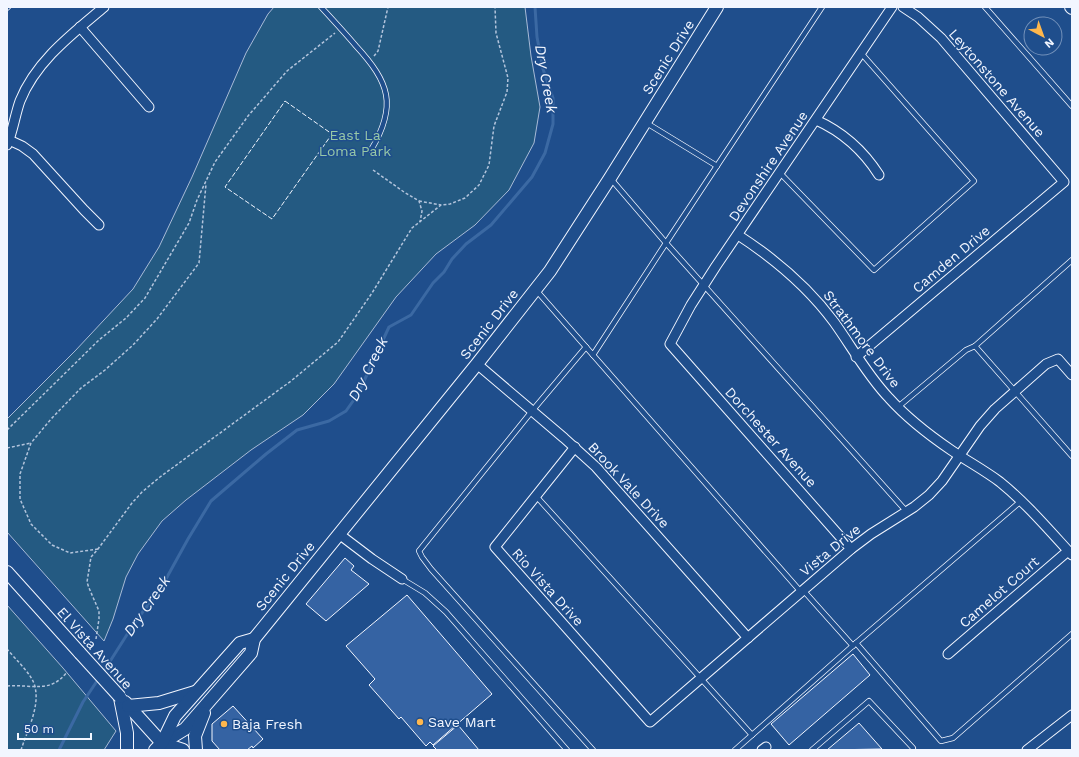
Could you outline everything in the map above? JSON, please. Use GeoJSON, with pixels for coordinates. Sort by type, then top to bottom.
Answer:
{"type":"FeatureCollection","features":[{"type":"Feature","properties":{"kind":"main road","name":"Scenic Drive"},"geometry":{"type":"LineString","coordinates":[[160,748],[185,729],[251,653],[254,639],[477,364],[550,271],[717,7]]}},
{"type":"Feature","properties":{"kind":"main road","name":"El Vista Avenue"},"geometry":{"type":"LineString","coordinates":[[7,572],[128,706],[160,748]]}},
{"type":"Feature","properties":{"kind":"main road","name":"Scenic Drive"},"geometry":{"type":"LineString","coordinates":[[160,748],[175,716],[240,643],[254,639]]}},
{"type":"Feature","properties":{"kind":"main road"},"geometry":{"type":"LineString","coordinates":[[128,706],[161,703],[197,692]]}},
{"type":"Feature","properties":{"kind":"main road"},"geometry":{"type":"LineString","coordinates":[[120,697],[127,733],[127,750]]}},
{"type":"Feature","properties":{"kind":"main road"},"geometry":{"type":"LineString","coordinates":[[196,750],[195,740],[197,729],[208,704]]}},
{"type":"Feature","properties":{"kind":"main road"},"geometry":{"type":"LineString","coordinates":[[160,748],[183,750]]}},
{"type":"Feature","properties":{"kind":"street"},"geometry":{"type":"LineString","coordinates":[[99,225],[34,154],[22,146],[8,142],[21,100],[39,67],[80,27],[104,7]]}},
{"type":"Feature","properties":{"kind":"street","name":"Devonshire Avenue"},"geometry":{"type":"LineString","coordinates":[[670,344],[691,305],[704,285],[892,7]]}},
{"type":"Feature","properties":{"kind":"street","name":"Leytonstone Avenue"},"geometry":{"type":"LineString","coordinates":[[903,7],[918,17],[941,38],[1064,182]]}},
{"type":"Feature","properties":{"kind":"street"},"geometry":{"type":"LineString","coordinates":[[80,27],[149,106]]}},
{"type":"Feature","properties":{"kind":"street"},"geometry":{"type":"LineString","coordinates":[[816,120],[845,136],[859,149],[879,175]]}},
{"type":"Feature","properties":{"kind":"street","name":"Camden Drive"},"geometry":{"type":"LineString","coordinates":[[856,357],[1064,182]]}},
{"type":"Feature","properties":{"kind":"street","name":"Strathmore Drive"},"geometry":{"type":"LineString","coordinates":[[738,235],[796,279],[816,300],[834,322],[870,376],[898,407],[928,434],[999,481],[1021,501],[1070,553]]}},
{"type":"Feature","properties":{"kind":"street","name":"Dorchester Avenue"},"geometry":{"type":"LineString","coordinates":[[670,344],[851,549]]}},
{"type":"Feature","properties":{"kind":"street","name":"Vista Drive"},"geometry":{"type":"LineString","coordinates":[[650,722],[851,549],[871,534],[907,512],[929,495],[942,481],[980,426],[1015,390],[1046,364],[1058,359],[1072,375]]}},
{"type":"Feature","properties":{"kind":"street","name":"Brook Vale Drive"},"geometry":{"type":"LineString","coordinates":[[477,364],[575,447],[621,494],[748,638]]}},
{"type":"Feature","properties":{"kind":"street","name":"Rio Vista Drive"},"geometry":{"type":"LineString","coordinates":[[575,447],[494,547],[650,722]]}},
{"type":"Feature","properties":{"kind":"street"},"geometry":{"type":"LineString","coordinates":[[339,534],[402,579]]}},
{"type":"Feature","properties":{"kind":"street","name":"Camelot Court"},"geometry":{"type":"LineString","coordinates":[[948,654],[1070,553]]}},
{"type":"Feature","properties":{"kind":"street"},"geometry":{"type":"LineString","coordinates":[[1027,750],[1072,715]]}},
{"type":"Feature","properties":{"kind":"lane"},"geometry":{"type":"LineString","coordinates":[[321,7],[369,60],[381,78],[386,90],[386,113],[384,126],[371,150]]}},
{"type":"Feature","properties":{"kind":"lane"},"geometry":{"type":"LineString","coordinates":[[593,355],[822,7]]}},
{"type":"Feature","properties":{"kind":"lane"},"geometry":{"type":"LineString","coordinates":[[984,7],[1072,106]]}},
{"type":"Feature","properties":{"kind":"lane"},"geometry":{"type":"LineString","coordinates":[[780,173],[874,270],[974,181],[861,53]]}},
{"type":"Feature","properties":{"kind":"lane"},"geometry":{"type":"LineString","coordinates":[[645,122],[717,166]]}},
{"type":"Feature","properties":{"kind":"lane"},"geometry":{"type":"LineString","coordinates":[[610,178],[666,243],[907,512]]}},
{"type":"Feature","properties":{"kind":"lane"},"geometry":{"type":"LineString","coordinates":[[898,407],[960,354],[970,347],[975,346],[1072,260]]}},
{"type":"Feature","properties":{"kind":"lane"},"geometry":{"type":"LineString","coordinates":[[536,289],[802,591],[854,644],[941,742],[953,738],[1072,634]]}},
{"type":"Feature","properties":{"kind":"lane"},"geometry":{"type":"LineString","coordinates":[[975,346],[1072,456]]}},
{"type":"Feature","properties":{"kind":"lane"},"geometry":{"type":"LineString","coordinates":[[586,347],[532,411],[419,551],[431,569],[593,750]]}},
{"type":"Feature","properties":{"kind":"lane"},"geometry":{"type":"LineString","coordinates":[[536,496],[752,735]]}},
{"type":"Feature","properties":{"kind":"lane"},"geometry":{"type":"LineString","coordinates":[[735,750],[854,644],[1021,501]]}},
{"type":"Feature","properties":{"kind":"lane"},"geometry":{"type":"LineString","coordinates":[[402,579],[425,593],[446,612],[567,750]]}},
{"type":"Feature","properties":{"kind":"lane"},"geometry":{"type":"LineString","coordinates":[[812,750],[869,701],[913,749]]}},
{"type":"Feature","properties":{"kind":"path"},"geometry":{"type":"LineString","coordinates":[[369,60],[375,56],[378,51],[388,7]]}},
{"type":"Feature","properties":{"kind":"path"},"geometry":{"type":"LineString","coordinates":[[373,170],[419,201],[441,205],[450,204],[465,198],[479,185],[489,166],[494,126],[507,92],[508,78],[496,34],[495,7]]}},
{"type":"Feature","properties":{"kind":"path"},"geometry":{"type":"LineString","coordinates":[[7,430],[93,346],[126,318],[145,298],[189,223],[197,200],[215,162],[248,116],[287,71],[333,36]]}},
{"type":"Feature","properties":{"kind":"path"},"geometry":{"type":"LineString","coordinates":[[98,549],[70,553],[52,545],[31,524],[20,499],[20,474],[31,443],[51,419],[81,388],[133,346],[157,320],[199,263],[206,181]]}},
{"type":"Feature","properties":{"kind":"path"},"geometry":{"type":"LineString","coordinates":[[419,201],[422,211],[420,222]]}},
{"type":"Feature","properties":{"kind":"path"},"geometry":{"type":"LineString","coordinates":[[96,639],[99,611],[87,582],[91,557],[132,503],[142,492],[291,381],[338,342],[372,293],[412,228],[441,205]]}},
{"type":"Feature","properties":{"kind":"path"},"geometry":{"type":"LineString","coordinates":[[7,448],[31,443]]}},
{"type":"Feature","properties":{"kind":"path"},"geometry":{"type":"LineString","coordinates":[[7,649],[30,676],[35,686],[36,708],[21,750]]}},
{"type":"Feature","properties":{"kind":"path"},"geometry":{"type":"LineString","coordinates":[[7,686],[21,685],[44,687],[53,685],[61,680],[67,672]]}},
{"type":"Feature","properties":{"kind":"green space","name":"East La Loma Park"},"geometry":{"type":"Polygon","coordinates":[[[274,7],[525,7],[531,56],[540,107],[534,143],[509,190],[475,225],[436,254],[396,297],[334,384],[303,415],[251,450],[186,500],[162,521],[138,554],[126,577],[113,619],[104,641],[7,532],[7,419],[75,351],[133,289],[159,247],[192,177],[246,53],[268,14],[274,7]]]}},
{"type":"Feature","properties":{"kind":"green space"},"geometry":{"type":"Polygon","coordinates":[[[7,605],[116,731],[104,750],[7,750],[7,605]]]}},
{"type":"Feature","properties":{"kind":"building"},"geometry":{"type":"Polygon","coordinates":[[[345,558],[354,566],[351,570],[369,584],[326,621],[306,604],[345,558]]]}},
{"type":"Feature","properties":{"kind":"building"},"geometry":{"type":"Polygon","coordinates":[[[407,595],[492,694],[433,745],[430,742],[426,746],[401,717],[399,719],[369,685],[375,679],[346,646],[407,595]]]}},
{"type":"Feature","properties":{"kind":"building"},"geometry":{"type":"Polygon","coordinates":[[[853,654],[870,675],[789,745],[771,724],[853,654]]]}},
{"type":"Feature","properties":{"kind":"building"},"geometry":{"type":"Polygon","coordinates":[[[233,706],[263,739],[253,748],[252,746],[247,750],[220,750],[212,741],[212,724],[233,706]]]}},
{"type":"Feature","properties":{"kind":"building"},"geometry":{"type":"Polygon","coordinates":[[[859,723],[882,749],[827,750],[859,723]]]}},
{"type":"Feature","properties":{"kind":"building"},"geometry":{"type":"Polygon","coordinates":[[[458,725],[479,750],[437,750],[433,746],[458,725]]]}},
{"type":"Feature","properties":{"kind":"waterway","name":"Dry Creek"},"geometry":{"type":"LineString","coordinates":[[102,674],[135,622],[161,588],[211,501],[266,454],[297,430],[329,421],[346,411],[358,394],[389,327],[411,315],[433,283],[444,272],[452,259],[466,244],[491,225],[532,177],[545,153],[553,124],[553,98],[543,69],[537,37],[535,7]]}},
{"type":"Feature","properties":{"kind":"waterway","name":"Dry Creek"},"geometry":{"type":"LineString","coordinates":[[59,750],[83,702],[99,678]]}},
{"type":"Feature","properties":{"kind":"fence"},"geometry":{"type":"LineString","coordinates":[[285,101],[332,134],[272,219],[225,187],[285,101]]}},
{"type":"Feature","properties":{"kind":"place","name":"Save Mart"},"geometry":{"type":"Point","coordinates":[420,722]}},
{"type":"Feature","properties":{"kind":"place","name":"Baja Fresh"},"geometry":{"type":"Point","coordinates":[224,724]}}]}
